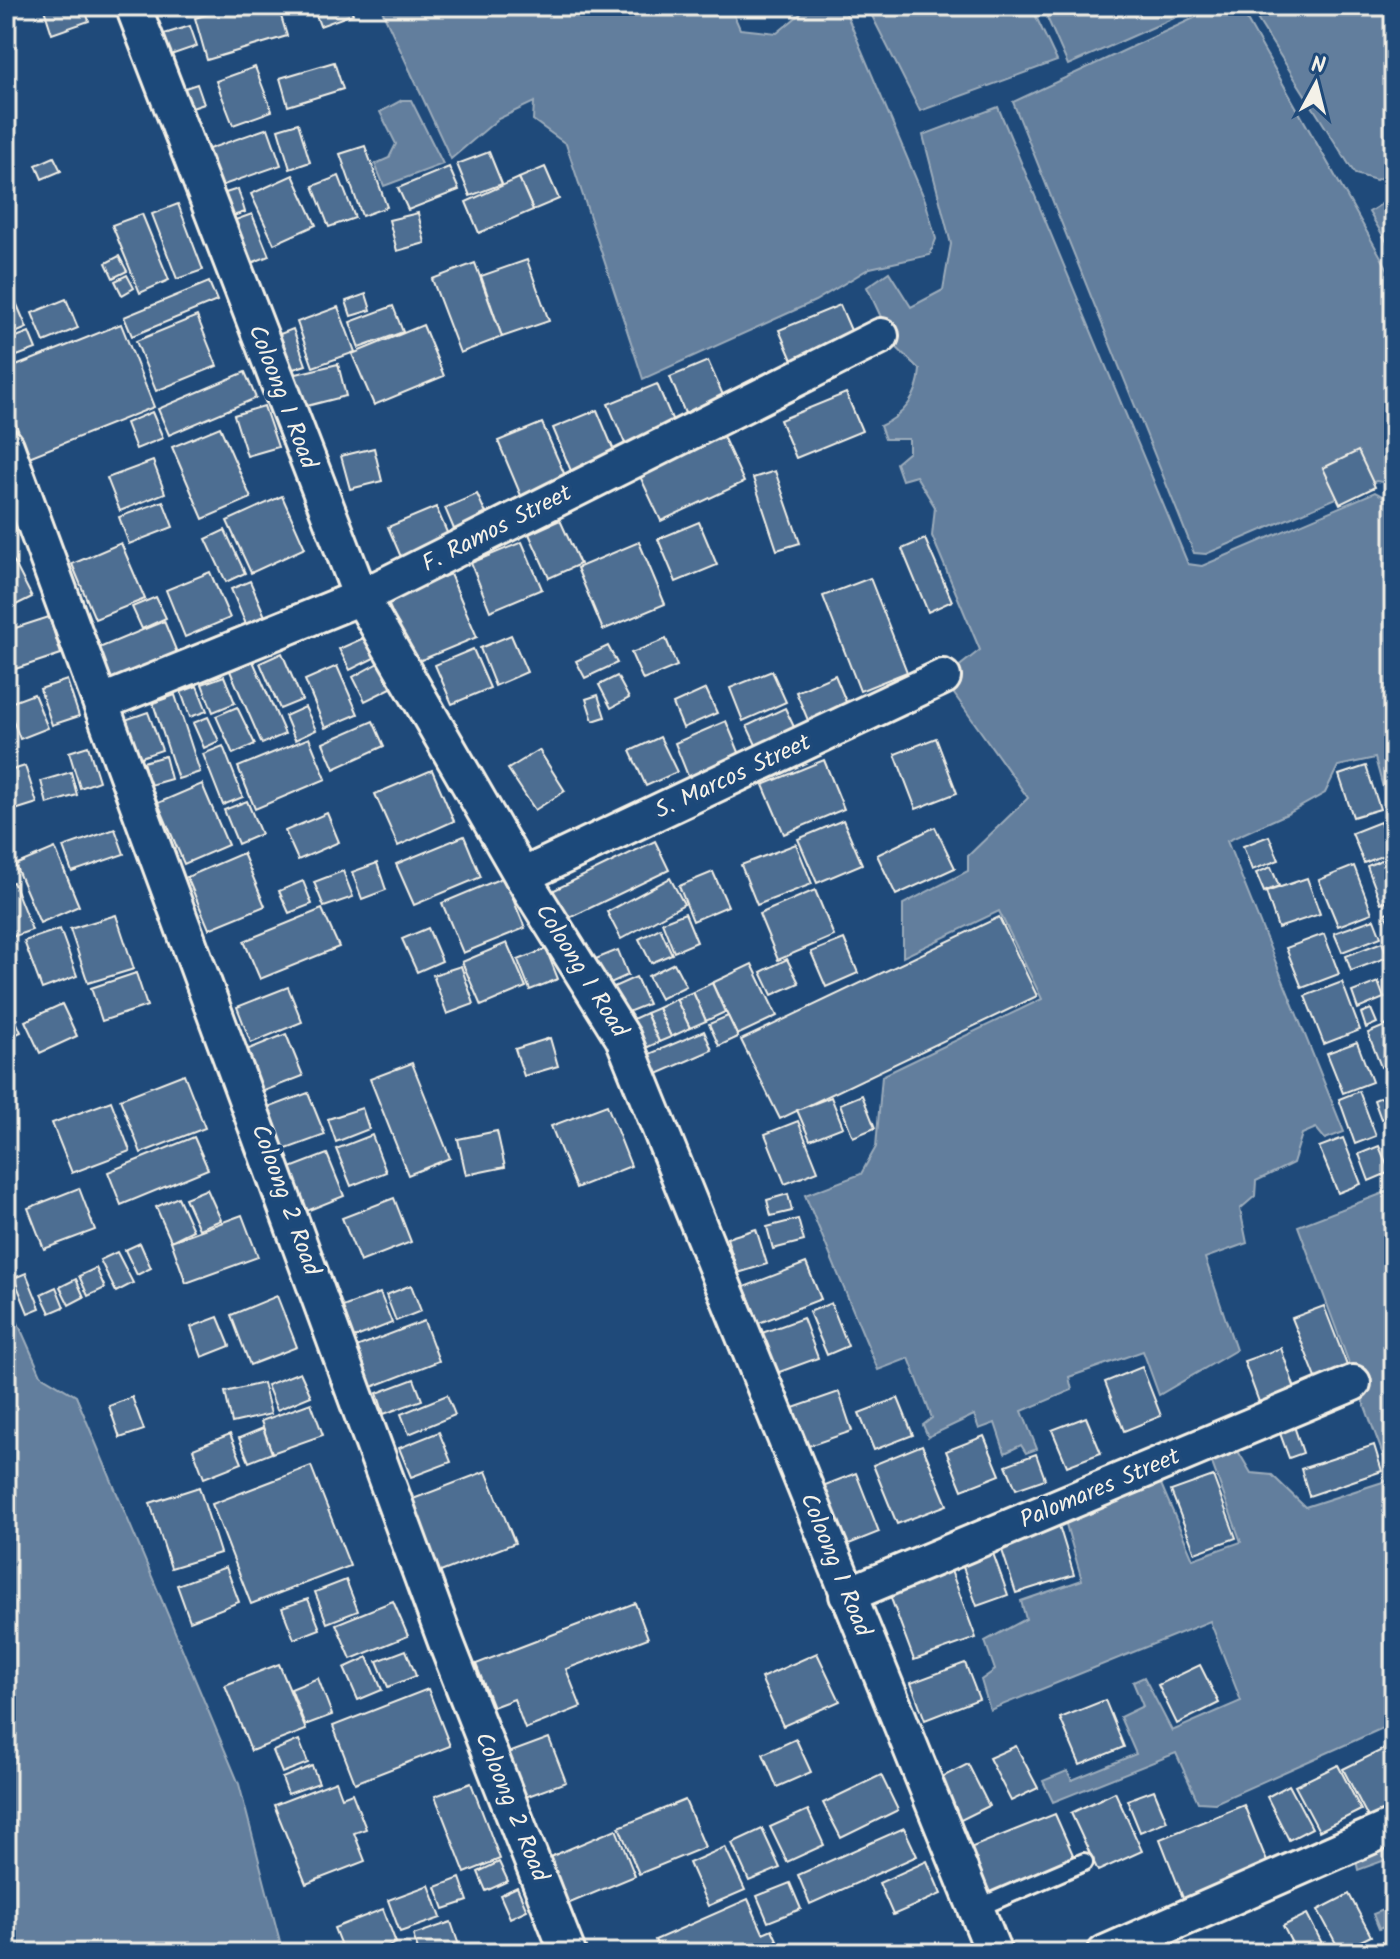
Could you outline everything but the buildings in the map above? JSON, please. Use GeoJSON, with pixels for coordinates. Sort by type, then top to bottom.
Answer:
{"type":"FeatureCollection","features":[{"type":"Feature","properties":{"kind":"street","name":"Coloong 1 Road"},"geometry":{"type":"LineString","coordinates":[[133,6],[361,597],[522,876],[623,1038],[673,1154],[847,1595],[994,1953]]}},
{"type":"Feature","properties":{"kind":"street","name":"F. Ramos Street"},"geometry":{"type":"LineString","coordinates":[[103,702],[361,597],[881,336]]}},
{"type":"Feature","properties":{"kind":"street","name":"Coloong 2 Road"},"geometry":{"type":"LineString","coordinates":[[6,446],[103,702],[447,1645],[568,1953]]}},
{"type":"Feature","properties":{"kind":"street","name":"S. Marcos Street"},"geometry":{"type":"LineString","coordinates":[[522,876],[943,677]]}},
{"type":"Feature","properties":{"kind":"street","name":"Palomares Street"},"geometry":{"type":"LineString","coordinates":[[847,1595],[1353,1383]]}},
{"type":"Feature","properties":{"kind":"street"},"geometry":{"type":"LineString","coordinates":[[1105,1953],[1394,1826]]}},
{"type":"Feature","properties":{"kind":"lane"},"geometry":{"type":"LineString","coordinates":[[975,1909],[1084,1862]]}},
{"type":"Feature","properties":{"kind":"water"},"geometry":{"type":"Polygon","coordinates":[[[380,6],[730,6],[740,29],[777,33],[810,6],[843,6],[925,200],[936,239],[930,255],[870,268],[815,301],[643,379],[566,144],[533,120],[534,102],[498,119],[451,159],[380,6]]]}},
{"type":"Feature","properties":{"kind":"water"},"geometry":{"type":"Polygon","coordinates":[[[867,6],[1031,6],[1057,61],[920,111],[867,6]]]}},
{"type":"Feature","properties":{"kind":"water"},"geometry":{"type":"Polygon","coordinates":[[[1042,6],[1201,6],[1068,65],[1042,6]]]}},
{"type":"Feature","properties":{"kind":"water"},"geometry":{"type":"Polygon","coordinates":[[[1220,6],[1239,6],[1394,280],[1394,489],[1388,483],[1376,481],[1206,554],[1194,553],[1013,102],[1220,6]]]}},
{"type":"Feature","properties":{"kind":"water"},"geometry":{"type":"Polygon","coordinates":[[[1249,6],[1394,6],[1394,179],[1388,174],[1376,180],[1355,174],[1249,6]]]}},
{"type":"Feature","properties":{"kind":"water"},"geometry":{"type":"Polygon","coordinates":[[[402,100],[411,100],[443,164],[384,186],[375,164],[389,158],[396,144],[380,112],[402,100]]]}},
{"type":"Feature","properties":{"kind":"water"},"geometry":{"type":"Polygon","coordinates":[[[998,107],[1188,564],[1202,566],[1375,492],[1394,502],[1394,828],[1375,758],[1338,766],[1325,793],[1227,841],[1344,1132],[1325,1139],[1316,1128],[1302,1134],[1293,1163],[1256,1181],[1255,1196],[1240,1209],[1247,1243],[1205,1258],[1236,1350],[1159,1395],[1143,1351],[1069,1377],[1072,1390],[1022,1411],[1037,1449],[1026,1453],[1021,1445],[1005,1453],[995,1423],[979,1429],[974,1415],[928,1437],[923,1425],[932,1418],[909,1358],[878,1370],[805,1195],[861,1174],[876,1147],[882,1076],[1042,999],[999,911],[903,957],[903,904],[968,871],[968,856],[1028,798],[954,694],[952,672],[980,650],[932,536],[935,507],[916,476],[902,480],[896,463],[909,452],[909,439],[885,439],[880,426],[909,404],[920,370],[894,345],[867,287],[889,272],[911,307],[943,290],[951,244],[923,135],[998,107]]]}},
{"type":"Feature","properties":{"kind":"water"},"geometry":{"type":"Polygon","coordinates":[[[1394,196],[1394,254],[1369,212],[1394,196]]]}},
{"type":"Feature","properties":{"kind":"water"},"geometry":{"type":"Polygon","coordinates":[[[1394,1189],[1394,1723],[1215,1803],[1198,1802],[1176,1753],[1053,1802],[1043,1781],[1067,1771],[1072,1780],[1136,1754],[1120,1717],[1143,1706],[1133,1682],[1144,1677],[1172,1731],[1241,1701],[1210,1621],[990,1710],[981,1680],[995,1670],[985,1641],[1026,1619],[1021,1601],[1082,1580],[1063,1514],[1158,1477],[1193,1559],[1241,1542],[1209,1455],[1235,1446],[1251,1473],[1272,1475],[1305,1507],[1392,1479],[1298,1226],[1394,1189]]]}},
{"type":"Feature","properties":{"kind":"water"},"geometry":{"type":"Polygon","coordinates":[[[6,1296],[41,1375],[76,1396],[239,1784],[283,1953],[6,1953],[6,1296]]]}},
{"type":"Feature","properties":{"kind":"water"},"geometry":{"type":"Polygon","coordinates":[[[1394,1840],[1394,1875],[1388,1859],[1358,1870],[1355,1855],[1394,1840]]]}},
{"type":"Feature","properties":{"kind":"water"},"geometry":{"type":"Polygon","coordinates":[[[1394,1906],[1394,1923],[1379,1929],[1373,1914],[1394,1906]]]}}]}
